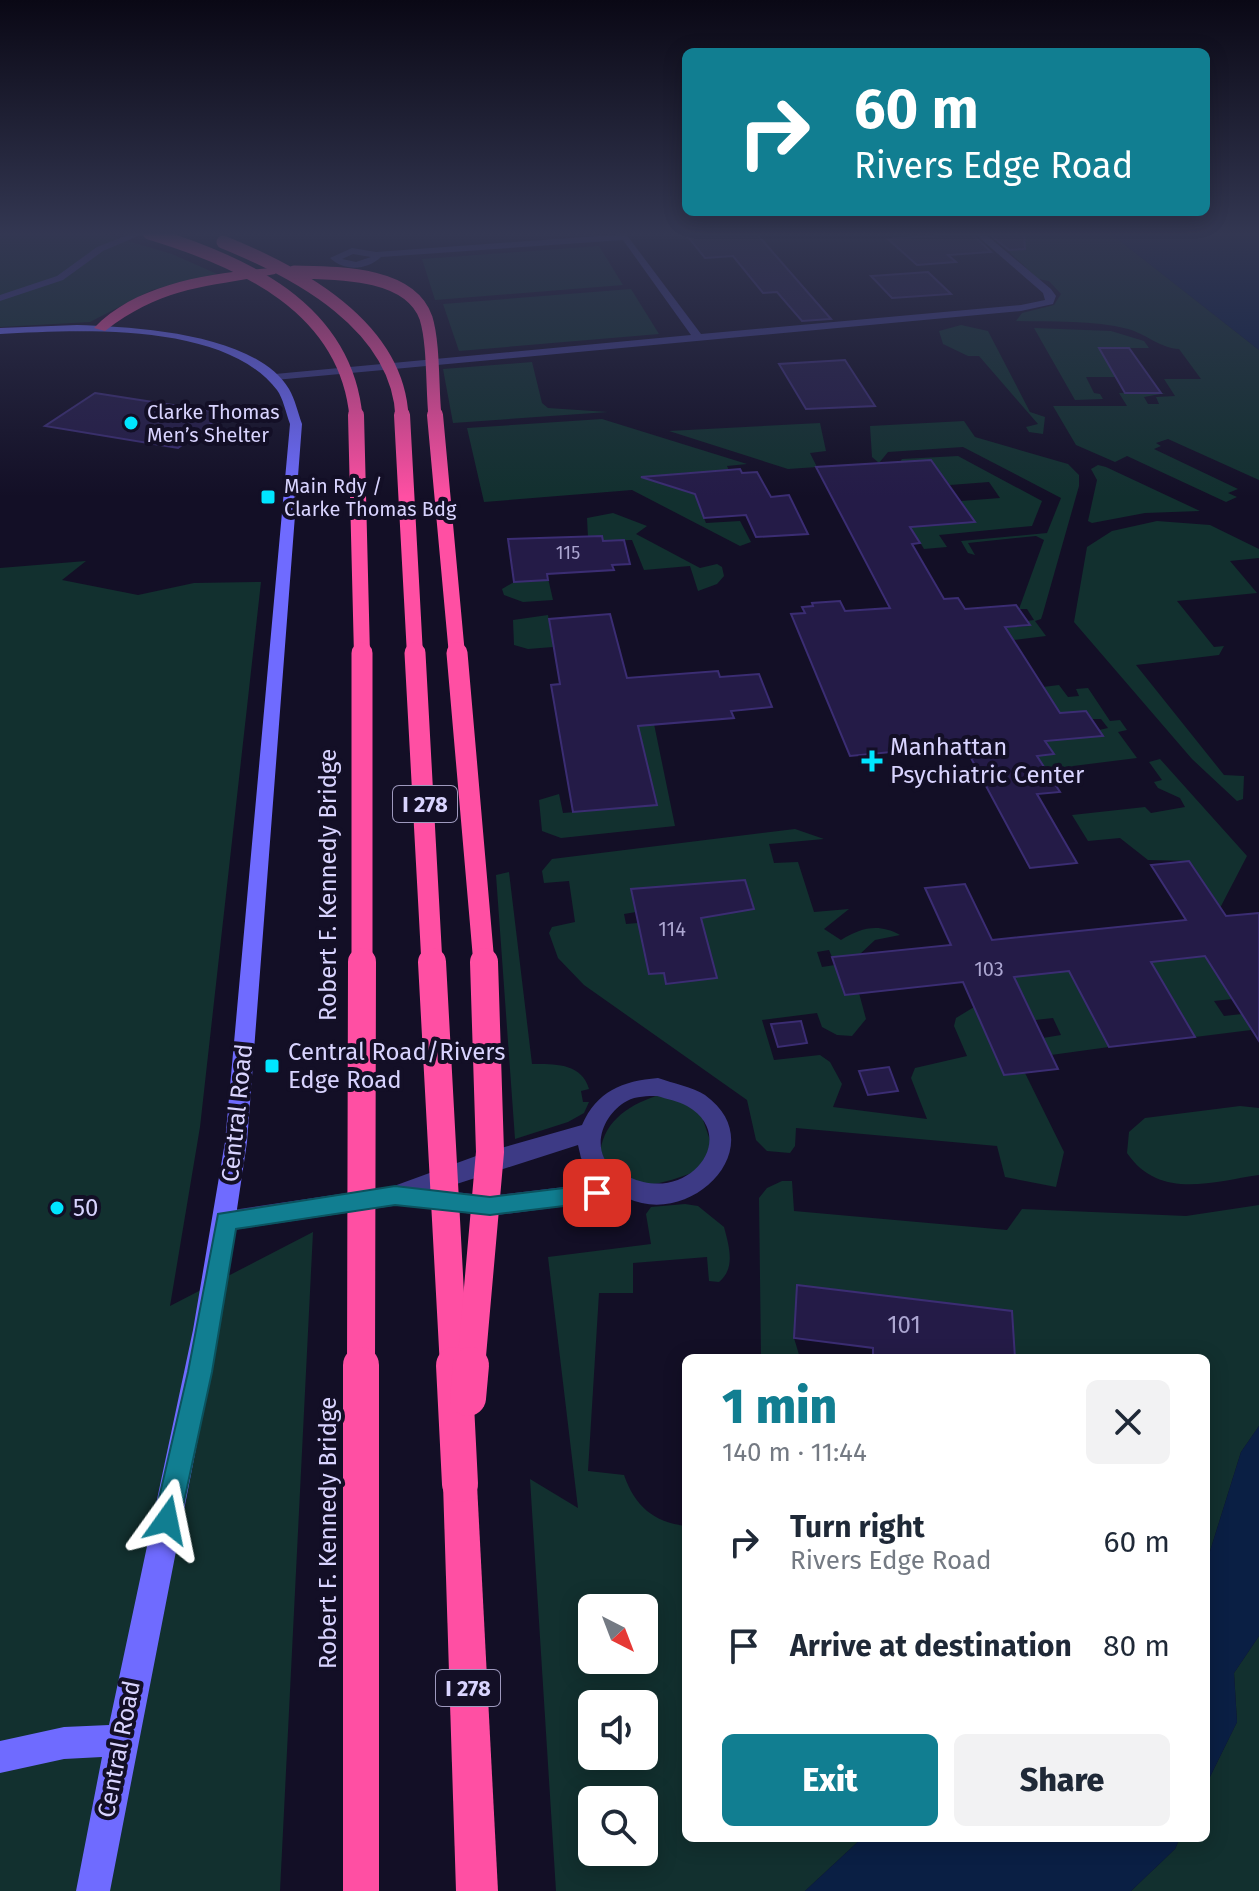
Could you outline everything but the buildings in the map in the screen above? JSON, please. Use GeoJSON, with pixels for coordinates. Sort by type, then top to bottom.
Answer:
{"type":"FeatureCollection","features":[{"type":"Feature","properties":{"kind":"highway"},"geometry":{"type":"LineString","coordinates":[[100,328],[109,321]]}},
{"type":"Feature","properties":{"kind":"highway","name":"Robert F. Kennedy Bridge"},"geometry":{"type":"LineString","coordinates":[[316,321],[341,359],[356,413],[363,733],[361,1891]]}},
{"type":"Feature","properties":{"kind":"highway","name":"I 278"},"geometry":{"type":"LineString","coordinates":[[354,321],[377,347],[393,377],[402,408],[460,1484],[477,1891]]}},
{"type":"Feature","properties":{"kind":"highway"},"geometry":{"type":"LineString","coordinates":[[426,321],[483,936],[489,1054],[490,1152],[460,1484]]}},
{"type":"Feature","properties":{"kind":"street"},"geometry":{"type":"LineString","coordinates":[[686,321],[699,339]]}},
{"type":"Feature","properties":{"kind":"street"},"geometry":{"type":"LineString","coordinates":[[0,331],[100,328],[211,345],[244,357],[275,377],[883,321]]}},
{"type":"Feature","properties":{"kind":"street","name":"Central Road"},"geometry":{"type":"LineString","coordinates":[[93,1891],[119,1740],[200,1372],[236,1142],[296,424],[290,398],[275,377]]}},
{"type":"Feature","properties":{"kind":"street"},"geometry":{"type":"LineString","coordinates":[[395,1196],[490,1206],[625,1189],[663,1196],[685,1191],[703,1180],[716,1166],[722,1148],[721,1130],[713,1113],[698,1100],[679,1091],[658,1087],[637,1089],[617,1096],[601,1109],[590,1132],[592,1159],[603,1175],[625,1189]]}},
{"type":"Feature","properties":{"kind":"street"},"geometry":{"type":"LineString","coordinates":[[226,1221],[395,1196],[487,1162],[590,1132]]}},
{"type":"Feature","properties":{"kind":"street"},"geometry":{"type":"LineString","coordinates":[[0,1757],[64,1743],[119,1740]]}},
{"type":"Feature","properties":{"kind":"green space"},"geometry":{"type":"Polygon","coordinates":[[[0,321],[91,321],[90,322],[0,327],[0,321]]]}},
{"type":"Feature","properties":{"kind":"green space"},"geometry":{"type":"Polygon","coordinates":[[[449,321],[651,321],[659,334],[459,351],[449,321]]]}},
{"type":"Feature","properties":{"kind":"green space"},"geometry":{"type":"Polygon","coordinates":[[[1025,321],[1222,321],[1259,350],[1259,480],[1168,439],[1156,443],[1161,446],[1154,449],[1238,489],[1228,493],[1237,497],[1226,502],[1127,456],[1115,462],[1076,445],[1053,406],[1127,406],[1119,393],[1166,393],[1144,397],[1148,404],[1159,404],[1156,397],[1175,396],[1164,379],[1201,379],[1179,349],[1166,347],[1128,329],[1087,323],[1025,321]]]}},
{"type":"Feature","properties":{"kind":"green space"},"geometry":{"type":"Polygon","coordinates":[[[961,325],[988,331],[1030,412],[1045,417],[1043,434],[1029,432],[1026,427],[1038,424],[979,356],[968,356],[943,344],[939,331],[961,325]]]}},
{"type":"Feature","properties":{"kind":"green space"},"geometry":{"type":"Polygon","coordinates":[[[1034,328],[1111,331],[1144,341],[1149,348],[1099,348],[1119,377],[1086,377],[1094,393],[1100,394],[1103,399],[1075,400],[1034,328]]]}},
{"type":"Feature","properties":{"kind":"green space"},"geometry":{"type":"Polygon","coordinates":[[[532,362],[542,403],[548,408],[608,412],[453,423],[443,369],[532,362]]]}},
{"type":"Feature","properties":{"kind":"green space"},"geometry":{"type":"Polygon","coordinates":[[[602,419],[747,464],[727,466],[731,475],[724,476],[732,495],[697,501],[706,523],[740,521],[751,542],[740,546],[632,490],[484,502],[467,428],[602,419]],[[701,472],[683,473],[673,480],[676,488],[698,492],[719,485],[716,477],[701,472]]]}},
{"type":"Feature","properties":{"kind":"green space"},"geometry":{"type":"Polygon","coordinates":[[[964,421],[975,437],[1068,464],[1079,475],[1079,486],[1043,613],[1041,619],[1035,621],[1046,636],[1013,640],[944,632],[1029,626],[1027,621],[1034,620],[1027,609],[1019,609],[1044,540],[1036,536],[968,543],[975,555],[968,553],[961,541],[1047,533],[1061,498],[963,447],[888,452],[879,463],[872,457],[870,426],[964,421]]]}},
{"type":"Feature","properties":{"kind":"green space"},"geometry":{"type":"Polygon","coordinates":[[[820,423],[826,451],[810,453],[817,467],[788,469],[669,431],[820,423]]]}},
{"type":"Feature","properties":{"kind":"green space"},"geometry":{"type":"Polygon","coordinates":[[[958,456],[1042,501],[1032,526],[939,535],[947,547],[924,549],[912,529],[897,530],[886,512],[974,522],[961,501],[1000,498],[989,482],[950,485],[930,460],[905,462],[894,471],[902,459],[958,456]]]}},
{"type":"Feature","properties":{"kind":"green space"},"geometry":{"type":"Polygon","coordinates":[[[1098,465],[1200,511],[1145,513],[1092,523],[1088,521],[1097,480],[1091,469],[1098,465]]]}},
{"type":"Feature","properties":{"kind":"green space"},"geometry":{"type":"Polygon","coordinates":[[[613,513],[647,526],[636,534],[700,568],[717,564],[722,567],[724,576],[717,584],[698,591],[690,566],[644,570],[632,540],[603,541],[588,537],[587,518],[613,513]]]}},
{"type":"Feature","properties":{"kind":"green space"},"geometry":{"type":"Polygon","coordinates":[[[1157,521],[1210,525],[1259,549],[1259,558],[1230,561],[1257,593],[1177,601],[1214,647],[1224,646],[1219,655],[1136,665],[1224,775],[1244,776],[1243,799],[1237,801],[1192,759],[1074,622],[1087,547],[1112,531],[1157,521]]]}},
{"type":"Feature","properties":{"kind":"green space"},"geometry":{"type":"Polygon","coordinates":[[[86,561],[62,580],[138,595],[194,583],[261,582],[200,1127],[170,1306],[313,1232],[280,1891],[0,1891],[0,568],[86,561]]]}},
{"type":"Feature","properties":{"kind":"green space"},"geometry":{"type":"Polygon","coordinates":[[[548,578],[553,600],[523,602],[504,595],[502,589],[514,582],[548,578]]]}},
{"type":"Feature","properties":{"kind":"green space"},"geometry":{"type":"Polygon","coordinates":[[[548,615],[553,647],[528,649],[514,645],[513,620],[548,615]]]}},
{"type":"Feature","properties":{"kind":"green space"},"geometry":{"type":"Polygon","coordinates":[[[1059,685],[1068,697],[1079,696],[1076,689],[1088,688],[1110,721],[1120,720],[1127,730],[1118,732],[1137,758],[1073,766],[1052,780],[1032,756],[1053,754],[1045,741],[1102,736],[1099,730],[1108,728],[1101,719],[1092,719],[1086,711],[994,719],[1043,687],[1059,685]]]}},
{"type":"Feature","properties":{"kind":"green space"},"geometry":{"type":"Polygon","coordinates":[[[654,724],[675,826],[561,838],[542,831],[539,800],[559,794],[563,813],[657,805],[638,726],[654,724]]]}},
{"type":"Feature","properties":{"kind":"green space"},"geometry":{"type":"Polygon","coordinates":[[[1160,759],[1247,856],[1220,908],[1189,861],[1148,860],[1120,838],[1088,841],[1072,815],[1145,807],[1151,813],[1185,807],[1180,798],[1158,788],[1154,782],[1162,780],[1149,762],[1160,759]]]}},
{"type":"Feature","properties":{"kind":"green space"},"geometry":{"type":"Polygon","coordinates":[[[795,829],[824,839],[769,844],[774,863],[798,862],[814,912],[849,909],[824,929],[841,940],[870,928],[900,935],[875,940],[860,954],[832,957],[829,950],[817,952],[822,967],[835,965],[845,995],[859,993],[866,1019],[852,1036],[837,1035],[822,1027],[817,1013],[762,1020],[774,1060],[820,1055],[830,1062],[842,1084],[833,1107],[927,1119],[911,1078],[915,1068],[967,1056],[954,1026],[956,1018],[974,1007],[1004,1075],[1025,1073],[1064,1152],[1056,1187],[1005,1177],[997,1146],[796,1128],[795,1146],[790,1153],[767,1151],[756,1140],[747,1100],[584,985],[558,958],[549,933],[552,927],[575,922],[569,881],[544,883],[542,871],[552,859],[795,829]],[[745,880],[632,889],[636,912],[624,914],[626,924],[638,923],[649,974],[664,973],[667,984],[717,978],[701,918],[753,909],[745,880]]]}},
{"type":"Feature","properties":{"kind":"green space"},"geometry":{"type":"Polygon","coordinates":[[[509,872],[532,1064],[558,1065],[574,1070],[585,1080],[589,1089],[581,1091],[583,1102],[589,1102],[584,1113],[568,1122],[515,1139],[496,875],[509,872]]]}},
{"type":"Feature","properties":{"kind":"green space"},"geometry":{"type":"Polygon","coordinates":[[[1205,956],[1232,999],[1214,1001],[1224,1016],[1242,1014],[1251,1030],[1195,1037],[1167,988],[1153,989],[1139,963],[1205,956]]]}},
{"type":"Feature","properties":{"kind":"green space"},"geometry":{"type":"Polygon","coordinates":[[[1069,971],[1109,1047],[1051,1055],[1043,1038],[1061,1035],[1053,1018],[1035,1020],[1014,977],[1069,971]]]}},
{"type":"Feature","properties":{"kind":"green space"},"geometry":{"type":"Polygon","coordinates":[[[656,1096],[669,1097],[700,1111],[712,1146],[699,1170],[661,1183],[631,1184],[616,1176],[600,1157],[601,1145],[617,1118],[635,1105],[656,1096]]]}},
{"type":"Feature","properties":{"kind":"green space"},"geometry":{"type":"Polygon","coordinates":[[[1240,1106],[1259,1108],[1259,1175],[1205,1184],[1170,1182],[1140,1168],[1127,1153],[1129,1132],[1145,1118],[1240,1106]]]}},
{"type":"Feature","properties":{"kind":"green space"},"geometry":{"type":"Polygon","coordinates":[[[782,1181],[792,1181],[794,1211],[1007,1230],[1022,1209],[1186,1216],[1259,1205],[1259,1426],[1241,1452],[1210,1551],[1210,1354],[1015,1354],[1011,1311],[798,1285],[794,1338],[799,1354],[761,1354],[759,1198],[767,1188],[782,1181]]]}},
{"type":"Feature","properties":{"kind":"green space"},"geometry":{"type":"Polygon","coordinates":[[[698,1206],[724,1227],[729,1249],[728,1270],[719,1282],[709,1281],[707,1257],[633,1263],[633,1293],[599,1293],[588,1471],[624,1475],[628,1486],[647,1511],[664,1521],[682,1525],[682,1842],[858,1842],[805,1891],[556,1891],[530,1479],[578,1508],[548,1257],[651,1244],[646,1214],[651,1207],[698,1206]]]}},
{"type":"Feature","properties":{"kind":"green space"},"geometry":{"type":"Polygon","coordinates":[[[1259,1636],[1259,1891],[1131,1891],[1175,1849],[1178,1842],[1210,1842],[1210,1777],[1237,1722],[1234,1673],[1259,1636]]]}},
{"type":"Feature","properties":{"kind":"water"},"geometry":{"type":"Polygon","coordinates":[[[1222,321],[1259,321],[1259,350],[1222,321]]]}},
{"type":"Feature","properties":{"kind":"water"},"geometry":{"type":"Polygon","coordinates":[[[1259,1426],[1259,1636],[1234,1673],[1237,1722],[1210,1777],[1210,1551],[1241,1452],[1259,1426]]]}},
{"type":"Feature","properties":{"kind":"water"},"geometry":{"type":"Polygon","coordinates":[[[858,1842],[1178,1842],[1175,1849],[1131,1891],[805,1891],[858,1842]]]}},
{"type":"Feature","properties":{"kind":"place","name":"Clarke Thomas Men’s Shelter"},"geometry":{"type":"Point","coordinates":[131,423]}},
{"type":"Feature","properties":{"kind":"place","name":"Main Rdy / Clarke Thomas Bdg"},"geometry":{"type":"Point","coordinates":[268,497]}},
{"type":"Feature","properties":{"kind":"place","name":"Manhattan Psychiatric Center"},"geometry":{"type":"Point","coordinates":[872,761]}},
{"type":"Feature","properties":{"kind":"place","name":"Central Road/Rivers Edge Road"},"geometry":{"type":"Point","coordinates":[272,1066]}},
{"type":"Feature","properties":{"kind":"place","name":"50"},"geometry":{"type":"Point","coordinates":[57,1208]}},
{"type":"Feature","properties":{"kind":"route"},"geometry":{"type":"LineString","coordinates":[[167,1520],[212,1312],[226,1221],[395,1196],[490,1206],[597,1193]]}}]}
